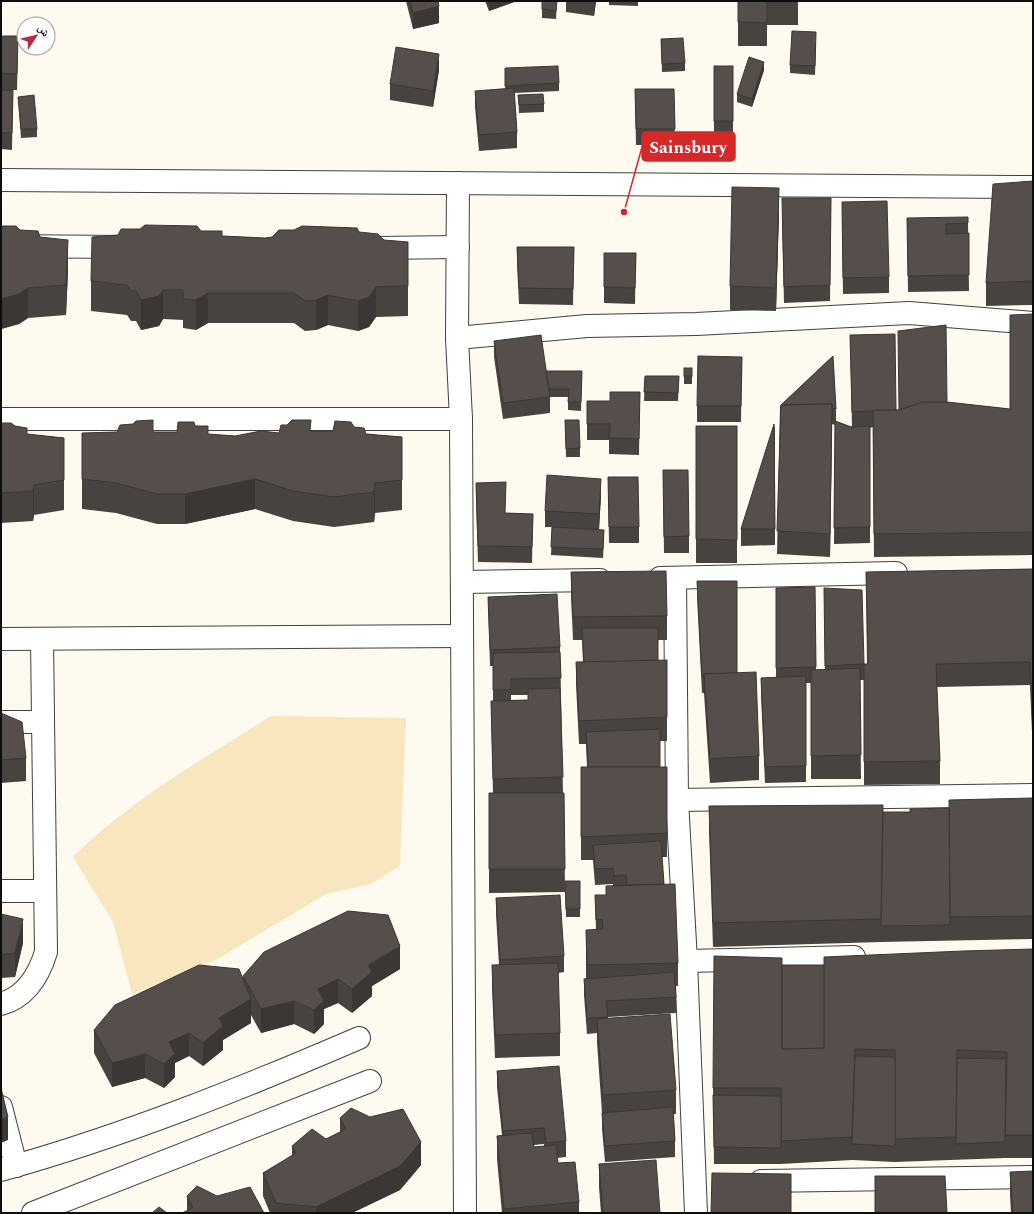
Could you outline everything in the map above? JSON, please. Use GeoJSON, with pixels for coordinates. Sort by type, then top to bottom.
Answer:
{"type":"FeatureCollection","features":[{"type":"Feature","properties":{"kind":"street"},"geometry":{"type":"LineString","coordinates":[[1,180],[1033,187]]}},
{"type":"Feature","properties":{"kind":"street"},"geometry":{"type":"LineString","coordinates":[[458,183],[457,338],[461,419],[464,1213]]}},
{"type":"Feature","properties":{"kind":"street"},"geometry":{"type":"LineString","coordinates":[[1,246],[145,247]]}},
{"type":"Feature","properties":{"kind":"street"},"geometry":{"type":"LineString","coordinates":[[360,248],[458,247]]}},
{"type":"Feature","properties":{"kind":"street"},"geometry":{"type":"LineString","coordinates":[[457,338],[587,326],[696,324],[909,313],[1033,323]]}},
{"type":"Feature","properties":{"kind":"street"},"geometry":{"type":"LineString","coordinates":[[1,419],[461,419]]}},
{"type":"Feature","properties":{"kind":"street"},"geometry":{"type":"LineString","coordinates":[[644,579],[914,573]]}},
{"type":"Feature","properties":{"kind":"street"},"geometry":{"type":"LineString","coordinates":[[675,578],[677,800],[686,962],[704,1182],[696,1213]]}},
{"type":"Feature","properties":{"kind":"street"},"geometry":{"type":"LineString","coordinates":[[462,582],[620,579]]}},
{"type":"Feature","properties":{"kind":"street"},"geometry":{"type":"LineString","coordinates":[[1,639],[462,636]]}},
{"type":"Feature","properties":{"kind":"street"},"geometry":{"type":"LineString","coordinates":[[1,1004],[17,997],[28,988],[42,965],[46,952],[42,639]]}},
{"type":"Feature","properties":{"kind":"street"},"geometry":{"type":"LineString","coordinates":[[1,722],[43,722]]}},
{"type":"Feature","properties":{"kind":"street"},"geometry":{"type":"LineString","coordinates":[[677,800],[1033,795]]}},
{"type":"Feature","properties":{"kind":"street"},"geometry":{"type":"LineString","coordinates":[[1,891],[45,891]]}},
{"type":"Feature","properties":{"kind":"street"},"geometry":{"type":"LineString","coordinates":[[686,962],[876,957]]}},
{"type":"Feature","properties":{"kind":"street"},"geometry":{"type":"LineString","coordinates":[[1,1106],[8,1168],[157,1119],[275,1074],[359,1038]]}},
{"type":"Feature","properties":{"kind":"street"},"geometry":{"type":"LineString","coordinates":[[33,1213],[370,1081]]}},
{"type":"Feature","properties":{"kind":"street"},"geometry":{"type":"LineString","coordinates":[[743,1181],[1033,1177]]}},
{"type":"Feature","properties":{"kind":"sand"},"geometry":{"type":"Polygon","coordinates":[[[271,716],[406,718],[400,866],[371,884],[326,894],[216,960],[132,994],[113,922],[73,857],[118,817],[168,781],[271,716]]]}},
{"type":"Feature","properties":{"kind":"building"},"geometry":{"type":"Polygon","coordinates":[[[410,1],[438,1],[439,6],[413,13],[410,1]]]}},
{"type":"Feature","properties":{"kind":"building"},"geometry":{"type":"Polygon","coordinates":[[[542,1],[557,1],[556,11],[542,9],[542,1]]]}},
{"type":"Feature","properties":{"kind":"building"},"geometry":{"type":"Polygon","coordinates":[[[738,1],[798,2],[767,2],[767,23],[738,22],[738,1]]]}},
{"type":"Feature","properties":{"kind":"building"},"geometry":{"type":"Polygon","coordinates":[[[792,31],[816,32],[815,66],[790,65],[792,31]]]}},
{"type":"Feature","properties":{"kind":"building"},"geometry":{"type":"Polygon","coordinates":[[[1,36],[16,36],[17,74],[1,73],[1,36]]]}},
{"type":"Feature","properties":{"kind":"building"},"geometry":{"type":"Polygon","coordinates":[[[683,38],[685,63],[662,64],[661,39],[683,38]]]}},
{"type":"Feature","properties":{"kind":"building"},"geometry":{"type":"Polygon","coordinates":[[[396,47],[439,54],[433,91],[390,84],[396,47]]]}},
{"type":"Feature","properties":{"kind":"building"},"geometry":{"type":"Polygon","coordinates":[[[749,57],[764,62],[752,99],[737,94],[749,57]]]}},
{"type":"Feature","properties":{"kind":"building"},"geometry":{"type":"Polygon","coordinates":[[[558,66],[559,83],[505,86],[505,68],[558,66]]]}},
{"type":"Feature","properties":{"kind":"building"},"geometry":{"type":"Polygon","coordinates":[[[714,66],[733,66],[733,121],[714,121],[714,66]]]}},
{"type":"Feature","properties":{"kind":"building"},"geometry":{"type":"Polygon","coordinates":[[[514,88],[517,132],[479,135],[475,91],[514,88]]]}},
{"type":"Feature","properties":{"kind":"building"},"geometry":{"type":"Polygon","coordinates":[[[635,89],[674,89],[675,129],[636,129],[635,89]]]}},
{"type":"Feature","properties":{"kind":"building"},"geometry":{"type":"Polygon","coordinates":[[[1,90],[13,90],[12,133],[1,133],[1,90]]]}},
{"type":"Feature","properties":{"kind":"building"},"geometry":{"type":"Polygon","coordinates":[[[543,94],[544,104],[519,105],[518,95],[543,94]]]}},
{"type":"Feature","properties":{"kind":"building"},"geometry":{"type":"Polygon","coordinates":[[[34,95],[37,129],[21,129],[18,97],[34,95]]]}},
{"type":"Feature","properties":{"kind":"building"},"geometry":{"type":"Polygon","coordinates":[[[1033,181],[1033,281],[986,283],[993,184],[1033,181]]]}},
{"type":"Feature","properties":{"kind":"building"},"geometry":{"type":"Polygon","coordinates":[[[732,187],[779,188],[776,288],[730,286],[732,187]]]}},
{"type":"Feature","properties":{"kind":"building"},"geometry":{"type":"Polygon","coordinates":[[[782,198],[831,198],[830,285],[784,287],[782,198]]]}},
{"type":"Feature","properties":{"kind":"building"},"geometry":{"type":"Polygon","coordinates":[[[887,201],[889,277],[843,278],[842,202],[887,201]]]}},
{"type":"Feature","properties":{"kind":"building"},"geometry":{"type":"Polygon","coordinates":[[[968,217],[968,223],[946,224],[946,234],[969,233],[969,275],[908,276],[907,218],[968,217]]]}},
{"type":"Feature","properties":{"kind":"building"},"geometry":{"type":"Polygon","coordinates":[[[145,225],[197,226],[201,231],[222,231],[222,236],[265,238],[272,237],[279,230],[294,230],[302,226],[357,228],[359,232],[378,234],[384,240],[408,242],[408,286],[376,287],[369,297],[358,301],[328,295],[316,300],[305,301],[294,293],[208,293],[196,300],[183,299],[183,290],[163,290],[159,296],[141,300],[136,291],[131,291],[127,285],[91,281],[92,237],[118,235],[121,229],[140,229],[145,225]]]}},
{"type":"Feature","properties":{"kind":"building"},"geometry":{"type":"Polygon","coordinates":[[[1,226],[16,226],[20,230],[38,231],[40,237],[68,240],[66,285],[28,288],[19,294],[1,299],[1,226]]]}},
{"type":"Feature","properties":{"kind":"building"},"geometry":{"type":"Polygon","coordinates":[[[517,247],[574,247],[573,289],[519,288],[517,247]]]}},
{"type":"Feature","properties":{"kind":"building"},"geometry":{"type":"Polygon","coordinates":[[[604,253],[636,253],[635,288],[604,287],[604,253]]]}},
{"type":"Feature","properties":{"kind":"building"},"geometry":{"type":"Polygon","coordinates":[[[1033,314],[1033,532],[874,534],[873,410],[899,410],[922,402],[947,402],[1010,409],[1010,315],[1033,314]]]}},
{"type":"Feature","properties":{"kind":"building"},"geometry":{"type":"Polygon","coordinates":[[[946,325],[947,402],[922,402],[899,410],[898,331],[946,325]]]}},
{"type":"Feature","properties":{"kind":"building"},"geometry":{"type":"Polygon","coordinates":[[[895,334],[896,410],[852,412],[850,335],[895,334]]]}},
{"type":"Feature","properties":{"kind":"building"},"geometry":{"type":"Polygon","coordinates":[[[541,335],[550,397],[503,403],[494,341],[541,335]]]}},
{"type":"Feature","properties":{"kind":"building"},"geometry":{"type":"Polygon","coordinates":[[[698,356],[742,357],[741,406],[697,406],[698,356]]]}},
{"type":"Feature","properties":{"kind":"building"},"geometry":{"type":"Polygon","coordinates":[[[833,356],[836,409],[832,408],[832,404],[781,405],[833,356]]]}},
{"type":"Feature","properties":{"kind":"building"},"geometry":{"type":"Polygon","coordinates":[[[684,368],[692,368],[692,376],[684,376],[684,368]]]}},
{"type":"Feature","properties":{"kind":"building"},"geometry":{"type":"Polygon","coordinates":[[[546,371],[582,371],[581,402],[568,402],[569,389],[549,389],[546,371]]]}},
{"type":"Feature","properties":{"kind":"building"},"geometry":{"type":"Polygon","coordinates":[[[645,376],[679,376],[678,393],[644,392],[645,376]]]}},
{"type":"Feature","properties":{"kind":"building"},"geometry":{"type":"Polygon","coordinates":[[[610,392],[640,392],[639,439],[609,438],[610,424],[587,424],[587,401],[610,401],[610,392]]]}},
{"type":"Feature","properties":{"kind":"building"},"geometry":{"type":"Polygon","coordinates":[[[832,404],[830,534],[777,531],[781,405],[832,404]]]}},
{"type":"Feature","properties":{"kind":"building"},"geometry":{"type":"Polygon","coordinates":[[[153,420],[153,432],[177,432],[178,422],[194,422],[195,426],[208,426],[208,434],[235,436],[261,431],[279,433],[281,425],[287,425],[292,420],[311,420],[310,431],[333,431],[335,421],[351,422],[354,427],[364,428],[366,434],[402,437],[402,480],[375,483],[374,492],[334,497],[293,491],[255,479],[185,494],[157,494],[116,483],[82,479],[82,433],[117,432],[120,425],[133,424],[136,421],[153,420]]]}},
{"type":"Feature","properties":{"kind":"building"},"geometry":{"type":"Polygon","coordinates":[[[565,420],[579,420],[580,448],[566,449],[565,420]]]}},
{"type":"Feature","properties":{"kind":"building"},"geometry":{"type":"Polygon","coordinates":[[[835,421],[851,427],[870,426],[870,527],[834,528],[835,421]]]}},
{"type":"Feature","properties":{"kind":"building"},"geometry":{"type":"Polygon","coordinates":[[[1,423],[11,423],[15,426],[27,428],[27,434],[64,438],[64,480],[34,485],[33,491],[1,493],[1,423]]]}},
{"type":"Feature","properties":{"kind":"building"},"geometry":{"type":"Polygon","coordinates":[[[774,424],[775,529],[741,529],[774,424]]]}},
{"type":"Feature","properties":{"kind":"building"},"geometry":{"type":"Polygon","coordinates":[[[696,426],[737,426],[737,540],[696,539],[696,426]]]}},
{"type":"Feature","properties":{"kind":"building"},"geometry":{"type":"Polygon","coordinates":[[[663,470],[688,470],[689,536],[664,537],[663,470]]]}},
{"type":"Feature","properties":{"kind":"building"},"geometry":{"type":"Polygon","coordinates":[[[547,475],[601,479],[599,514],[545,511],[547,475]]]}},
{"type":"Feature","properties":{"kind":"building"},"geometry":{"type":"Polygon","coordinates":[[[608,477],[638,477],[639,527],[609,527],[608,477]]]}},
{"type":"Feature","properties":{"kind":"building"},"geometry":{"type":"Polygon","coordinates":[[[506,482],[505,513],[533,514],[532,547],[478,546],[476,483],[506,482]]]}},
{"type":"Feature","properties":{"kind":"building"},"geometry":{"type":"Polygon","coordinates":[[[552,527],[604,530],[603,549],[551,547],[552,527]]]}},
{"type":"Feature","properties":{"kind":"building"},"geometry":{"type":"Polygon","coordinates":[[[1033,569],[1033,733],[1030,662],[936,664],[940,761],[864,762],[864,664],[868,664],[866,572],[1033,569]]]}},
{"type":"Feature","properties":{"kind":"building"},"geometry":{"type":"Polygon","coordinates":[[[666,571],[667,616],[573,617],[571,572],[666,571]]]}},
{"type":"Feature","properties":{"kind":"building"},"geometry":{"type":"Polygon","coordinates":[[[697,581],[737,581],[737,673],[704,674],[704,677],[702,677],[697,581]]]}},
{"type":"Feature","properties":{"kind":"building"},"geometry":{"type":"Polygon","coordinates":[[[815,587],[816,667],[776,668],[776,588],[815,587]]]}},
{"type":"Feature","properties":{"kind":"building"},"geometry":{"type":"Polygon","coordinates":[[[824,588],[862,590],[864,664],[825,666],[824,588]]]}},
{"type":"Feature","properties":{"kind":"building"},"geometry":{"type":"Polygon","coordinates":[[[557,594],[560,647],[490,650],[488,597],[557,594]]]}},
{"type":"Feature","properties":{"kind":"building"},"geometry":{"type":"Polygon","coordinates":[[[582,628],[658,628],[658,661],[584,662],[582,628]]]}},
{"type":"Feature","properties":{"kind":"building"},"geometry":{"type":"Polygon","coordinates":[[[560,652],[561,678],[511,679],[511,690],[493,690],[493,653],[560,652]]]}},
{"type":"Feature","properties":{"kind":"building"},"geometry":{"type":"Polygon","coordinates":[[[667,660],[667,717],[579,721],[576,662],[667,660]]]}},
{"type":"Feature","properties":{"kind":"building"},"geometry":{"type":"Polygon","coordinates":[[[860,668],[861,755],[811,756],[811,670],[860,668]]]}},
{"type":"Feature","properties":{"kind":"building"},"geometry":{"type":"Polygon","coordinates":[[[756,672],[759,756],[710,759],[704,674],[756,672]]]}},
{"type":"Feature","properties":{"kind":"building"},"geometry":{"type":"Polygon","coordinates":[[[806,676],[806,766],[765,767],[761,678],[806,676]]]}},
{"type":"Feature","properties":{"kind":"building"},"geometry":{"type":"Polygon","coordinates":[[[560,688],[563,777],[493,779],[491,701],[528,700],[528,689],[560,688]]]}},
{"type":"Feature","properties":{"kind":"building"},"geometry":{"type":"Polygon","coordinates":[[[1,713],[22,722],[26,758],[1,760],[1,713]]]}},
{"type":"Feature","properties":{"kind":"building"},"geometry":{"type":"Polygon","coordinates":[[[660,729],[660,767],[588,767],[586,732],[660,729]]]}},
{"type":"Feature","properties":{"kind":"building"},"geometry":{"type":"Polygon","coordinates":[[[581,767],[667,767],[667,833],[581,837],[581,767]]]}},
{"type":"Feature","properties":{"kind":"building"},"geometry":{"type":"Polygon","coordinates":[[[489,793],[564,793],[565,869],[489,869],[489,793]]]}},
{"type":"Feature","properties":{"kind":"building"},"geometry":{"type":"Polygon","coordinates":[[[1033,798],[1033,916],[950,917],[949,800],[1033,798]]]}},
{"type":"Feature","properties":{"kind":"building"},"geometry":{"type":"Polygon","coordinates":[[[883,805],[881,919],[713,923],[709,806],[883,805]]]}},
{"type":"Feature","properties":{"kind":"building"},"geometry":{"type":"Polygon","coordinates":[[[949,808],[950,925],[881,926],[883,812],[910,812],[910,809],[949,808]]]}},
{"type":"Feature","properties":{"kind":"building"},"geometry":{"type":"Polygon","coordinates":[[[661,841],[664,884],[627,885],[626,875],[614,876],[613,868],[595,869],[593,845],[661,841]]]}},
{"type":"Feature","properties":{"kind":"building"},"geometry":{"type":"Polygon","coordinates":[[[565,881],[580,881],[580,909],[566,909],[565,881]]]}},
{"type":"Feature","properties":{"kind":"building"},"geometry":{"type":"Polygon","coordinates":[[[675,884],[678,963],[587,965],[586,930],[603,929],[602,919],[596,920],[595,895],[606,895],[606,886],[675,884]]]}},
{"type":"Feature","properties":{"kind":"building"},"geometry":{"type":"Polygon","coordinates":[[[560,895],[564,956],[500,960],[496,898],[560,895]]]}},
{"type":"Feature","properties":{"kind":"building"},"geometry":{"type":"Polygon","coordinates":[[[348,911],[388,915],[400,946],[368,965],[372,972],[352,989],[338,979],[318,989],[324,1001],[314,1010],[294,1001],[261,1009],[243,976],[264,952],[348,911]]]}},
{"type":"Feature","properties":{"kind":"building"},"geometry":{"type":"Polygon","coordinates":[[[1,914],[23,919],[15,953],[1,955],[1,914]]]}},
{"type":"Feature","properties":{"kind":"building"},"geometry":{"type":"Polygon","coordinates":[[[1033,949],[1033,1135],[1005,1135],[1007,1052],[957,1050],[956,1137],[895,1139],[895,1050],[855,1049],[852,1137],[781,1141],[781,1088],[713,1088],[714,956],[782,958],[782,1049],[824,1048],[824,957],[1033,949]]]}},
{"type":"Feature","properties":{"kind":"building"},"geometry":{"type":"Polygon","coordinates":[[[558,963],[560,1033],[495,1035],[492,965],[558,963]]]}},
{"type":"Feature","properties":{"kind":"building"},"geometry":{"type":"Polygon","coordinates":[[[199,965],[239,969],[251,999],[219,1018],[223,1026],[203,1043],[189,1033],[169,1042],[175,1054],[164,1064],[145,1054],[112,1063],[94,1030],[115,1005],[199,965]]]}},
{"type":"Feature","properties":{"kind":"building"},"geometry":{"type":"Polygon","coordinates":[[[782,965],[824,965],[824,1048],[782,1049],[782,965]]]}},
{"type":"Feature","properties":{"kind":"building"},"geometry":{"type":"Polygon","coordinates":[[[674,972],[676,997],[606,1001],[608,1017],[587,1018],[584,979],[674,972]]]}},
{"type":"Feature","properties":{"kind":"building"},"geometry":{"type":"Polygon","coordinates":[[[670,1014],[676,1090],[603,1095],[597,1019],[670,1014]]]}},
{"type":"Feature","properties":{"kind":"building"},"geometry":{"type":"Polygon","coordinates":[[[855,1056],[895,1057],[895,1146],[852,1144],[855,1056]]]}},
{"type":"Feature","properties":{"kind":"building"},"geometry":{"type":"Polygon","coordinates":[[[957,1058],[1006,1059],[1005,1142],[956,1144],[957,1058]]]}},
{"type":"Feature","properties":{"kind":"building"},"geometry":{"type":"Polygon","coordinates":[[[559,1066],[566,1141],[546,1143],[544,1128],[503,1131],[497,1071],[559,1066]]]}},
{"type":"Feature","properties":{"kind":"building"},"geometry":{"type":"Polygon","coordinates":[[[1,1088],[8,1117],[1,1120],[1,1088]]]}},
{"type":"Feature","properties":{"kind":"building"},"geometry":{"type":"Polygon","coordinates":[[[713,1095],[781,1096],[781,1148],[714,1147],[713,1095]]]}},
{"type":"Feature","properties":{"kind":"building"},"geometry":{"type":"Polygon","coordinates":[[[673,1107],[675,1141],[605,1146],[602,1113],[673,1107]]]}},
{"type":"Feature","properties":{"kind":"building"},"geometry":{"type":"Polygon","coordinates":[[[351,1108],[370,1117],[403,1109],[421,1142],[400,1166],[316,1207],[276,1203],[263,1173],[296,1153],[292,1146],[312,1129],[326,1139],[346,1129],[340,1118],[351,1108]]]}},
{"type":"Feature","properties":{"kind":"building"},"geometry":{"type":"Polygon","coordinates":[[[532,1133],[534,1147],[556,1145],[558,1163],[575,1162],[579,1202],[504,1209],[497,1136],[532,1133]]]}},
{"type":"Feature","properties":{"kind":"building"},"geometry":{"type":"Polygon","coordinates":[[[656,1160],[660,1213],[603,1213],[599,1164],[656,1160]]]}},
{"type":"Feature","properties":{"kind":"building"},"geometry":{"type":"Polygon","coordinates":[[[1033,1171],[1033,1213],[1013,1213],[1010,1172],[1033,1171]]]}},
{"type":"Feature","properties":{"kind":"building"},"geometry":{"type":"Polygon","coordinates":[[[712,1173],[791,1174],[791,1213],[711,1213],[712,1173]]]}},
{"type":"Feature","properties":{"kind":"building"},"geometry":{"type":"Polygon","coordinates":[[[875,1176],[945,1176],[947,1213],[875,1213],[875,1176]]]}},
{"type":"Feature","properties":{"kind":"building"},"geometry":{"type":"Polygon","coordinates":[[[197,1186],[217,1196],[250,1187],[264,1213],[182,1213],[193,1208],[187,1196],[197,1186]]]}},
{"type":"Feature","properties":{"kind":"building"},"geometry":{"type":"Polygon","coordinates":[[[159,1207],[167,1213],[152,1213],[159,1207]]]}},
{"type":"Feature","properties":{"kind":"place","name":"Sainsbury"},"geometry":{"type":"Point","coordinates":[624,212]}}]}
